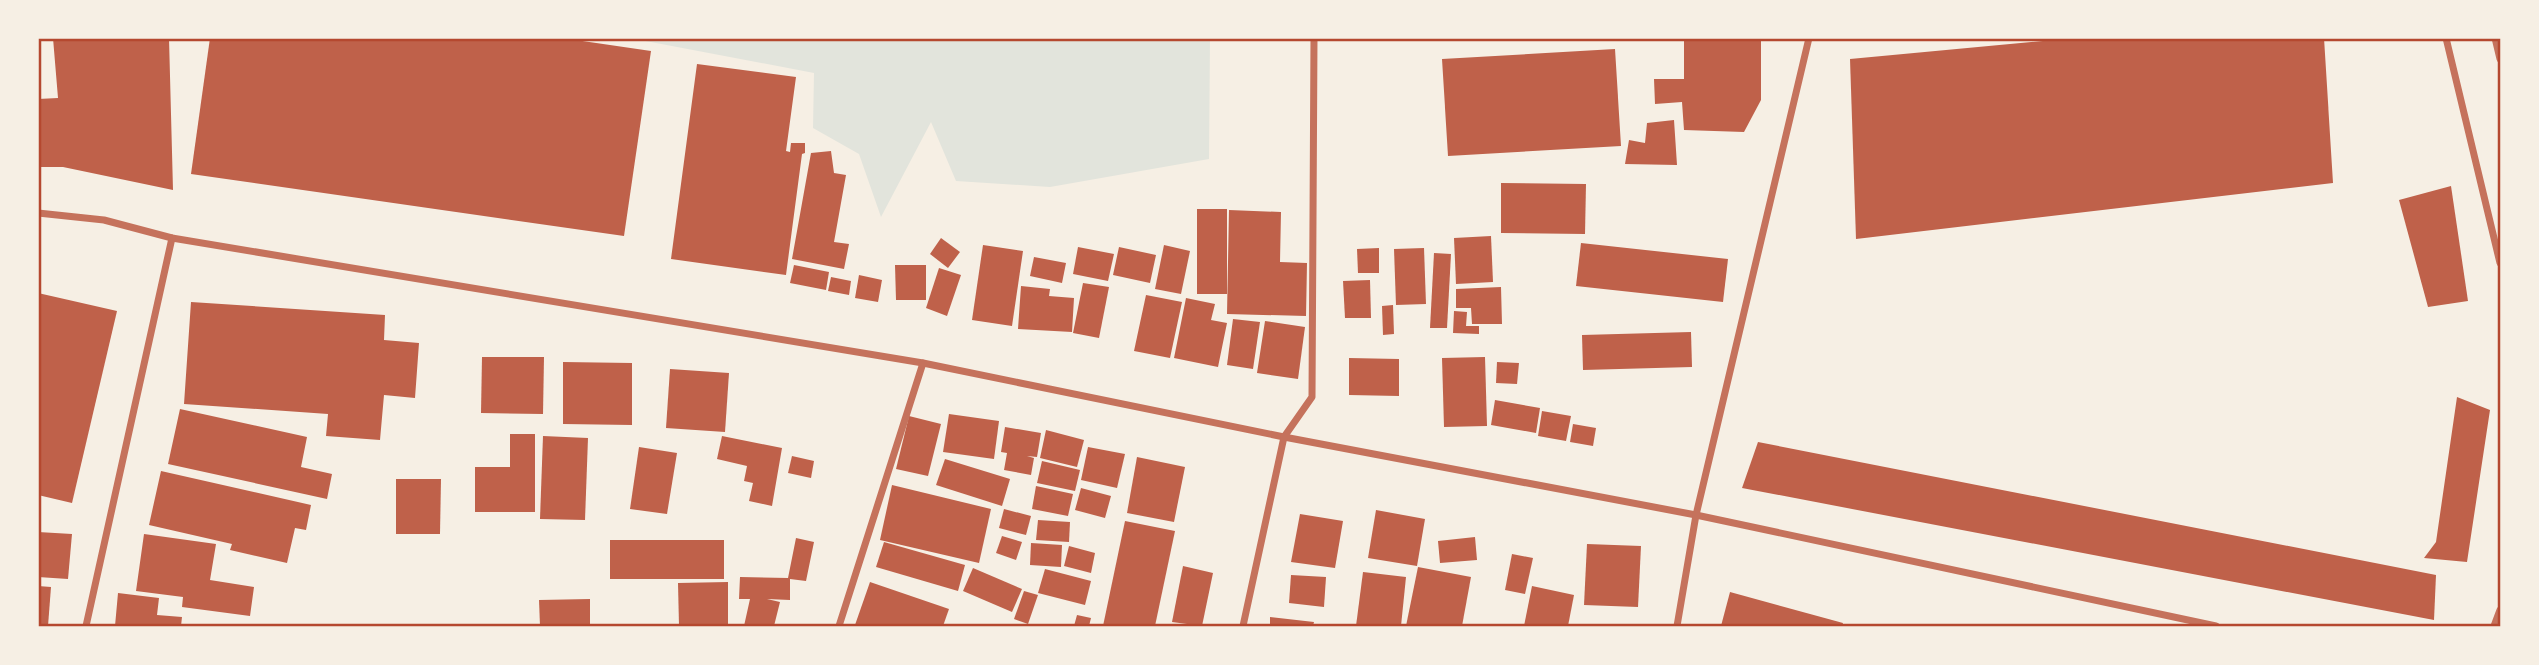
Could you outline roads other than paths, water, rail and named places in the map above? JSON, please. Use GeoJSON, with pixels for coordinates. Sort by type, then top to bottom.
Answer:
{"type":"FeatureCollection","features":[{"type":"Feature","properties":{"kind":"street"},"geometry":{"type":"LineString","coordinates":[[1242,626],[1284,437],[1312,397],[1314,38]]}},
{"type":"Feature","properties":{"kind":"street"},"geometry":{"type":"LineString","coordinates":[[1677,626],[1696,515],[1809,38]]}},
{"type":"Feature","properties":{"kind":"street"},"geometry":{"type":"LineString","coordinates":[[2446,38],[2501,263]]}},
{"type":"Feature","properties":{"kind":"street"},"geometry":{"type":"LineString","coordinates":[[2495,38],[2501,59]]}},
{"type":"Feature","properties":{"kind":"street"},"geometry":{"type":"LineString","coordinates":[[38,213],[104,220],[172,238],[923,363],[1284,437],[1696,515],[2216,626]]}},
{"type":"Feature","properties":{"kind":"street"},"geometry":{"type":"LineString","coordinates":[[86,626],[172,238]]}},
{"type":"Feature","properties":{"kind":"street"},"geometry":{"type":"LineString","coordinates":[[839,626],[923,363]]}},
{"type":"Feature","properties":{"kind":"street"},"geometry":{"type":"LineString","coordinates":[[2494,626],[2501,610]]}}]}
